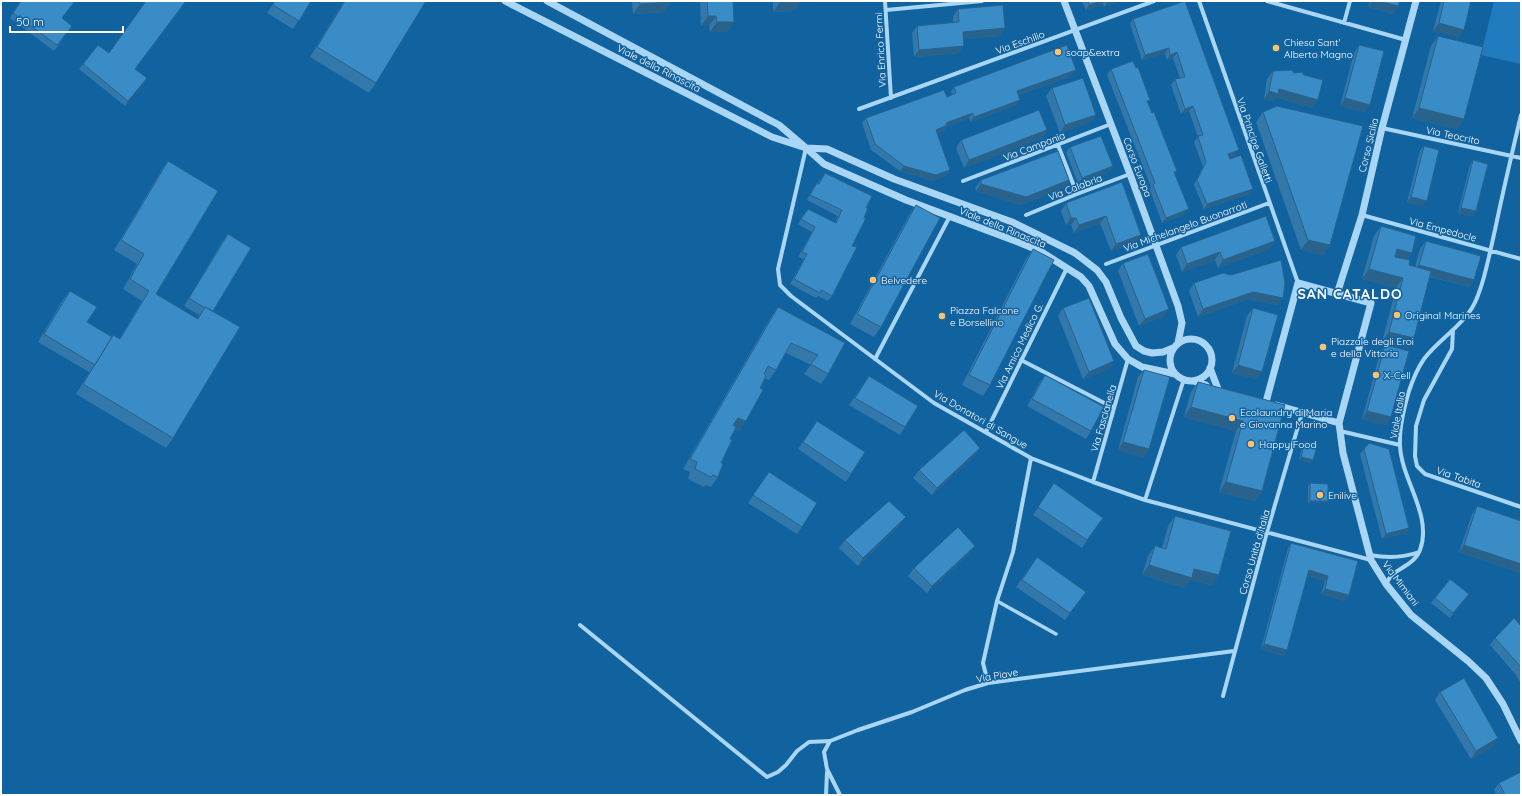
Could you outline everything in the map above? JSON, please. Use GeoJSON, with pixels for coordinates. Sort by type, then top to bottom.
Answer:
{"type":"FeatureCollection","features":[{"type":"Feature","properties":{"kind":"street","name":"Viale della Rinascita"},"geometry":{"type":"LineString","coordinates":[[505,1],[772,138],[806,148],[827,149],[894,179],[1012,222],[1075,253],[1097,270],[1106,282],[1121,318],[1136,346],[1144,351],[1152,353],[1163,352],[1176,345]]}},
{"type":"Feature","properties":{"kind":"street","name":"Viale della Rinascita"},"geometry":{"type":"LineString","coordinates":[[547,1],[779,125],[824,164],[906,200],[1029,246],[1067,267],[1089,286],[1115,344],[1128,360],[1142,367],[1175,374]]}},
{"type":"Feature","properties":{"kind":"street","name":"Via Enrico Fermi"},"geometry":{"type":"LineString","coordinates":[[885,1],[891,98]]}},
{"type":"Feature","properties":{"kind":"street"},"geometry":{"type":"LineString","coordinates":[[886,10],[982,1]]}},
{"type":"Feature","properties":{"kind":"street","name":"Corso Europa"},"geometry":{"type":"LineString","coordinates":[[1064,1],[1130,174],[1178,306],[1182,323],[1176,345]]}},
{"type":"Feature","properties":{"kind":"street","name":"Via Eschilio"},"geometry":{"type":"LineString","coordinates":[[859,109],[1154,1]]}},
{"type":"Feature","properties":{"kind":"street","name":"Via Principe Galletti"},"geometry":{"type":"LineString","coordinates":[[1199,1],[1298,283]]}},
{"type":"Feature","properties":{"kind":"street"},"geometry":{"type":"LineString","coordinates":[[1267,1],[1406,40]]}},
{"type":"Feature","properties":{"kind":"street"},"geometry":{"type":"LineString","coordinates":[[1344,23],[1350,1]]}},
{"type":"Feature","properties":{"kind":"street","name":"Corso Sicilia"},"geometry":{"type":"LineString","coordinates":[[1337,294],[1362,215],[1382,128],[1416,1]]}},
{"type":"Feature","properties":{"kind":"street","name":"Viale Italia"},"geometry":{"type":"LineString","coordinates":[[1419,552],[1423,530],[1421,515],[1402,457],[1400,445],[1404,412],[1415,373],[1425,358],[1453,330],[1472,308],[1478,295],[1490,250],[1521,114]]}},
{"type":"Feature","properties":{"kind":"street","name":"Via Campania"},"geometry":{"type":"LineString","coordinates":[[963,181],[1111,124]]}},
{"type":"Feature","properties":{"kind":"street","name":"Via Teocrito"},"geometry":{"type":"LineString","coordinates":[[1382,128],[1521,158]]}},
{"type":"Feature","properties":{"kind":"street"},"geometry":{"type":"LineString","coordinates":[[1058,145],[1077,194]]}},
{"type":"Feature","properties":{"kind":"street","name":"Via Donatori di Sangue"},"geometry":{"type":"LineString","coordinates":[[806,148],[778,269],[780,285],[791,296],[934,403],[1032,458],[1093,482],[1145,500],[1371,557],[1407,556],[1419,552]]}},
{"type":"Feature","properties":{"kind":"street","name":"Via Calabria"},"geometry":{"type":"LineString","coordinates":[[1026,215],[1130,174]]}},
{"type":"Feature","properties":{"kind":"street","name":"Via Michelangelo Buonarroti"},"geometry":{"type":"LineString","coordinates":[[1106,264],[1156,244],[1269,203]]}},
{"type":"Feature","properties":{"kind":"street","name":"Via Empedocle"},"geometry":{"type":"LineString","coordinates":[[1362,215],[1521,259]]}},
{"type":"Feature","properties":{"kind":"street"},"geometry":{"type":"LineString","coordinates":[[876,359],[950,216]]}},
{"type":"Feature","properties":{"kind":"street","name":"Via Amico Medico G."},"geometry":{"type":"LineString","coordinates":[[986,432],[1067,267]]}},
{"type":"Feature","properties":{"kind":"street"},"geometry":{"type":"LineString","coordinates":[[1298,283],[1337,294],[1371,303],[1339,423],[1262,401],[1298,283]]}},
{"type":"Feature","properties":{"kind":"street","name":"Via Tabita"},"geometry":{"type":"LineString","coordinates":[[1453,330],[1452,349],[1424,400],[1416,426],[1416,466],[1425,474],[1520,506]]}},
{"type":"Feature","properties":{"kind":"street"},"geometry":{"type":"LineString","coordinates":[[1193,380],[1200,379],[1206,374],[1212,362],[1212,355],[1209,348],[1204,343],[1192,338],[1184,339],[1176,345],[1170,354],[1170,361],[1175,374],[1184,379],[1193,380],[1222,390],[1210,368]]}},
{"type":"Feature","properties":{"kind":"street"},"geometry":{"type":"LineString","coordinates":[[1021,360],[1114,408]]}},
{"type":"Feature","properties":{"kind":"street","name":"Via Fascianella"},"geometry":{"type":"LineString","coordinates":[[1093,482],[1128,360]]}},
{"type":"Feature","properties":{"kind":"street"},"geometry":{"type":"LineString","coordinates":[[1145,500],[1184,379]]}},
{"type":"Feature","properties":{"kind":"street","name":"Corso Unità d'Italia"},"geometry":{"type":"LineString","coordinates":[[1223,696],[1267,532],[1302,413]]}},
{"type":"Feature","properties":{"kind":"street","name":"Via Mimiani"},"geometry":{"type":"LineString","coordinates":[[1339,423],[1343,453],[1371,557],[1386,584],[1411,615],[1468,661],[1486,678],[1503,704],[1521,741]]}},
{"type":"Feature","properties":{"kind":"street"},"geometry":{"type":"LineString","coordinates":[[1340,431],[1400,445]]}},
{"type":"Feature","properties":{"kind":"street"},"geometry":{"type":"LineString","coordinates":[[988,683],[984,663],[997,601],[1013,552],[1032,458]]}},
{"type":"Feature","properties":{"kind":"street"},"geometry":{"type":"LineString","coordinates":[[1386,584],[1391,575],[1408,565],[1419,552]]}},
{"type":"Feature","properties":{"kind":"street"},"geometry":{"type":"LineString","coordinates":[[997,601],[1056,634]]}},
{"type":"Feature","properties":{"kind":"street","name":"Via Piave"},"geometry":{"type":"LineString","coordinates":[[580,625],[767,777],[778,772],[797,751],[809,742],[830,741],[912,712],[965,690],[988,683],[1234,651]]}},
{"type":"Feature","properties":{"kind":"street"},"geometry":{"type":"LineString","coordinates":[[826,795],[827,769],[824,752],[830,741]]}},
{"type":"Feature","properties":{"kind":"street"},"geometry":{"type":"LineString","coordinates":[[827,769],[840,795]]}},
{"type":"Feature","properties":{"kind":"shaded area"},"geometry":{"type":"Polygon","coordinates":[[[1494,1],[1521,1],[1521,64],[1481,55],[1494,1]]]}},
{"type":"Feature","properties":{"kind":"building"},"geometry":{"type":"Polygon","coordinates":[[[21,1],[75,1],[62,18],[72,26],[57,45],[13,13],[21,1]]]}},
{"type":"Feature","properties":{"kind":"building"},"geometry":{"type":"Polygon","coordinates":[[[146,1],[186,1],[135,69],[147,78],[128,101],[83,64],[98,45],[109,53],[146,1]]]}},
{"type":"Feature","properties":{"kind":"building"},"geometry":{"type":"Polygon","coordinates":[[[275,1],[311,1],[299,21],[273,5],[275,1]]]}},
{"type":"Feature","properties":{"kind":"building"},"geometry":{"type":"Polygon","coordinates":[[[345,1],[426,1],[376,83],[317,47],[345,1]]]}},
{"type":"Feature","properties":{"kind":"building"},"geometry":{"type":"Polygon","coordinates":[[[639,1],[671,1],[671,2],[640,4],[639,1]]]}},
{"type":"Feature","properties":{"kind":"building"},"geometry":{"type":"Polygon","coordinates":[[[707,1],[733,1],[734,22],[717,22],[716,16],[708,16],[707,1]]]}},
{"type":"Feature","properties":{"kind":"building"},"geometry":{"type":"Polygon","coordinates":[[[780,1],[801,1],[780,2],[780,1]]]}},
{"type":"Feature","properties":{"kind":"building"},"geometry":{"type":"Polygon","coordinates":[[[1088,1],[1101,1],[1089,5],[1088,1]]]}},
{"type":"Feature","properties":{"kind":"building"},"geometry":{"type":"Polygon","coordinates":[[[1185,1],[1239,150],[1228,154],[1230,159],[1241,155],[1253,189],[1207,204],[1197,180],[1206,162],[1198,136],[1203,135],[1193,106],[1185,109],[1175,79],[1185,77],[1177,52],[1170,55],[1169,48],[1145,55],[1133,19],[1185,1]]]}},
{"type":"Feature","properties":{"kind":"building"},"geometry":{"type":"Polygon","coordinates":[[[1378,1],[1400,1],[1398,6],[1378,1]]]}},
{"type":"Feature","properties":{"kind":"building"},"geometry":{"type":"Polygon","coordinates":[[[1444,1],[1471,1],[1464,30],[1439,23],[1444,1]]]}},
{"type":"Feature","properties":{"kind":"building"},"geometry":{"type":"Polygon","coordinates":[[[1003,5],[1005,28],[963,32],[964,46],[919,50],[917,26],[959,22],[958,9],[1003,5]]]}},
{"type":"Feature","properties":{"kind":"building"},"geometry":{"type":"Polygon","coordinates":[[[1438,36],[1483,47],[1464,119],[1419,108],[1438,36]]]}},
{"type":"Feature","properties":{"kind":"building"},"geometry":{"type":"Polygon","coordinates":[[[1067,45],[1076,70],[1017,91],[1020,100],[974,117],[973,113],[946,123],[947,125],[936,130],[950,170],[936,175],[904,166],[875,144],[866,118],[944,90],[947,97],[956,93],[954,87],[1067,45]]]}},
{"type":"Feature","properties":{"kind":"building"},"geometry":{"type":"Polygon","coordinates":[[[1359,45],[1384,51],[1370,105],[1345,98],[1359,45]]]}},
{"type":"Feature","properties":{"kind":"building"},"geometry":{"type":"Polygon","coordinates":[[[1133,61],[1136,68],[1138,67],[1150,100],[1147,101],[1152,113],[1154,112],[1177,171],[1174,172],[1189,209],[1166,218],[1153,185],[1155,183],[1111,69],[1133,61]]]}},
{"type":"Feature","properties":{"kind":"building"},"geometry":{"type":"Polygon","coordinates":[[[1292,70],[1294,73],[1302,72],[1304,75],[1323,80],[1318,100],[1279,89],[1278,94],[1269,91],[1273,71],[1292,70]]]}},
{"type":"Feature","properties":{"kind":"building"},"geometry":{"type":"Polygon","coordinates":[[[1083,78],[1096,115],[1065,125],[1052,88],[1083,78]]]}},
{"type":"Feature","properties":{"kind":"building"},"geometry":{"type":"Polygon","coordinates":[[[1277,106],[1363,126],[1330,245],[1308,240],[1263,112],[1277,106]]]}},
{"type":"Feature","properties":{"kind":"building"},"geometry":{"type":"Polygon","coordinates":[[[1039,110],[1047,130],[969,160],[961,140],[1039,110]]]}},
{"type":"Feature","properties":{"kind":"building"},"geometry":{"type":"Polygon","coordinates":[[[1101,136],[1113,166],[1082,178],[1070,147],[1101,136]]]}},
{"type":"Feature","properties":{"kind":"building"},"geometry":{"type":"Polygon","coordinates":[[[1424,146],[1439,150],[1427,201],[1411,197],[1424,146]]]}},
{"type":"Feature","properties":{"kind":"building"},"geometry":{"type":"Polygon","coordinates":[[[1058,151],[1069,180],[1026,197],[981,184],[981,180],[1058,151]]]}},
{"type":"Feature","properties":{"kind":"building"},"geometry":{"type":"Polygon","coordinates":[[[1473,160],[1488,164],[1476,211],[1461,208],[1473,160]]]}},
{"type":"Feature","properties":{"kind":"building"},"geometry":{"type":"Polygon","coordinates":[[[168,161],[218,191],[156,294],[198,319],[205,307],[240,327],[173,438],[83,384],[113,335],[120,339],[149,291],[130,279],[144,254],[121,240],[168,161]]]}},
{"type":"Feature","properties":{"kind":"building"},"geometry":{"type":"Polygon","coordinates":[[[825,173],[872,196],[866,208],[868,208],[864,218],[866,218],[852,246],[857,247],[832,296],[821,290],[820,293],[794,279],[807,254],[802,252],[815,227],[801,219],[808,209],[836,223],[842,210],[810,195],[817,183],[819,184],[825,173]]]}},
{"type":"Feature","properties":{"kind":"building"},"geometry":{"type":"Polygon","coordinates":[[[1122,182],[1141,235],[1116,244],[1106,216],[1079,225],[1076,218],[1071,218],[1066,203],[1122,182]]]}},
{"type":"Feature","properties":{"kind":"building"},"geometry":{"type":"Polygon","coordinates":[[[916,205],[940,218],[881,327],[857,314],[916,205]]]}},
{"type":"Feature","properties":{"kind":"building"},"geometry":{"type":"Polygon","coordinates":[[[1266,216],[1275,241],[1223,260],[1220,252],[1187,264],[1181,247],[1266,216]]]}},
{"type":"Feature","properties":{"kind":"building"},"geometry":{"type":"Polygon","coordinates":[[[1381,226],[1416,236],[1412,253],[1397,249],[1395,257],[1410,260],[1409,265],[1431,271],[1414,338],[1389,332],[1403,278],[1369,269],[1381,226]]]}},
{"type":"Feature","properties":{"kind":"building"},"geometry":{"type":"Polygon","coordinates":[[[228,234],[251,248],[213,311],[189,298],[228,234]]]}},
{"type":"Feature","properties":{"kind":"building"},"geometry":{"type":"Polygon","coordinates":[[[1426,241],[1481,256],[1474,280],[1419,265],[1426,241]]]}},
{"type":"Feature","properties":{"kind":"building"},"geometry":{"type":"Polygon","coordinates":[[[1033,249],[1054,260],[990,385],[969,375],[1033,249]]]}},
{"type":"Feature","properties":{"kind":"building"},"geometry":{"type":"Polygon","coordinates":[[[1148,254],[1169,309],[1145,319],[1123,263],[1148,254]]]}},
{"type":"Feature","properties":{"kind":"building"},"geometry":{"type":"Polygon","coordinates":[[[1281,260],[1285,283],[1283,298],[1253,292],[1203,309],[1194,283],[1223,273],[1231,275],[1281,260]]]}},
{"type":"Feature","properties":{"kind":"building"},"geometry":{"type":"Polygon","coordinates":[[[70,291],[97,307],[87,322],[112,337],[95,365],[44,334],[70,291]]]}},
{"type":"Feature","properties":{"kind":"building"},"geometry":{"type":"Polygon","coordinates":[[[1089,298],[1114,361],[1089,372],[1063,308],[1089,298]]]}},
{"type":"Feature","properties":{"kind":"building"},"geometry":{"type":"Polygon","coordinates":[[[778,307],[845,343],[828,374],[811,364],[818,355],[791,343],[776,370],[768,366],[764,374],[766,376],[760,388],[763,390],[746,421],[738,418],[733,425],[736,427],[730,439],[732,440],[721,463],[723,464],[718,477],[713,475],[711,477],[695,469],[697,462],[690,459],[778,307]]]}},
{"type":"Feature","properties":{"kind":"building"},"geometry":{"type":"Polygon","coordinates":[[[1253,308],[1278,315],[1262,372],[1238,365],[1253,308]]]}},
{"type":"Feature","properties":{"kind":"building"},"geometry":{"type":"Polygon","coordinates":[[[1385,345],[1409,351],[1391,417],[1367,411],[1385,345]]]}},
{"type":"Feature","properties":{"kind":"building"},"geometry":{"type":"Polygon","coordinates":[[[1144,370],[1170,377],[1149,449],[1123,442],[1144,370]]]}},
{"type":"Feature","properties":{"kind":"building"},"geometry":{"type":"Polygon","coordinates":[[[1045,375],[1104,407],[1091,431],[1032,399],[1045,375]]]}},
{"type":"Feature","properties":{"kind":"building"},"geometry":{"type":"Polygon","coordinates":[[[869,376],[918,406],[905,427],[855,398],[869,376]]]}},
{"type":"Feature","properties":{"kind":"building"},"geometry":{"type":"Polygon","coordinates":[[[1198,382],[1285,405],[1262,491],[1226,482],[1243,421],[1191,407],[1198,382]]]}},
{"type":"Feature","properties":{"kind":"building"},"geometry":{"type":"Polygon","coordinates":[[[817,421],[865,452],[851,474],[803,442],[817,421]]]}},
{"type":"Feature","properties":{"kind":"building"},"geometry":{"type":"Polygon","coordinates":[[[964,430],[980,448],[937,488],[919,470],[964,430]]]}},
{"type":"Feature","properties":{"kind":"building"},"geometry":{"type":"Polygon","coordinates":[[[1305,441],[1318,444],[1313,460],[1301,457],[1305,441]]]}},
{"type":"Feature","properties":{"kind":"building"},"geometry":{"type":"Polygon","coordinates":[[[1369,443],[1389,449],[1409,528],[1386,534],[1364,449],[1369,443]]]}},
{"type":"Feature","properties":{"kind":"building"},"geometry":{"type":"Polygon","coordinates":[[[769,472],[817,503],[802,527],[753,495],[769,472]]]}},
{"type":"Feature","properties":{"kind":"building"},"geometry":{"type":"Polygon","coordinates":[[[1054,483],[1103,518],[1087,540],[1038,507],[1054,483]]]}},
{"type":"Feature","properties":{"kind":"building"},"geometry":{"type":"Polygon","coordinates":[[[1310,483],[1328,484],[1328,501],[1310,501],[1310,483]]]}},
{"type":"Feature","properties":{"kind":"building"},"geometry":{"type":"Polygon","coordinates":[[[889,501],[906,517],[863,558],[845,540],[889,501]]]}},
{"type":"Feature","properties":{"kind":"building"},"geometry":{"type":"Polygon","coordinates":[[[1477,506],[1521,521],[1521,564],[1464,545],[1477,506]]]}},
{"type":"Feature","properties":{"kind":"building"},"geometry":{"type":"Polygon","coordinates":[[[1175,516],[1231,531],[1219,575],[1194,569],[1192,578],[1149,565],[1155,546],[1166,549],[1175,516]]]}},
{"type":"Feature","properties":{"kind":"building"},"geometry":{"type":"Polygon","coordinates":[[[958,527],[975,546],[932,586],[914,568],[958,527]]]}},
{"type":"Feature","properties":{"kind":"building"},"geometry":{"type":"Polygon","coordinates":[[[1291,543],[1358,561],[1349,595],[1325,589],[1328,576],[1309,570],[1287,650],[1264,644],[1291,543]]]}},
{"type":"Feature","properties":{"kind":"building"},"geometry":{"type":"Polygon","coordinates":[[[1037,557],[1086,592],[1070,613],[1022,580],[1037,557]]]}},
{"type":"Feature","properties":{"kind":"building"},"geometry":{"type":"Polygon","coordinates":[[[1450,579],[1469,594],[1453,613],[1435,598],[1450,579]]]}},
{"type":"Feature","properties":{"kind":"building"},"geometry":{"type":"Polygon","coordinates":[[[1514,618],[1521,626],[1521,667],[1495,638],[1514,618]]]}},
{"type":"Feature","properties":{"kind":"building"},"geometry":{"type":"Polygon","coordinates":[[[1464,678],[1498,738],[1476,751],[1440,692],[1464,678]]]}},
{"type":"Feature","properties":{"kind":"building"},"geometry":{"type":"Polygon","coordinates":[[[1521,772],[1521,795],[1505,795],[1499,783],[1521,772]]]}},
{"type":"Feature","properties":{"kind":"place","name":"Chiesa Sant' Alberto Magno"},"geometry":{"type":"Point","coordinates":[1276,48]}},
{"type":"Feature","properties":{"kind":"place","name":"soap&extra"},"geometry":{"type":"Point","coordinates":[1058,52]}},
{"type":"Feature","properties":{"kind":"place","name":"Belvedere"},"geometry":{"type":"Point","coordinates":[873,280]}},
{"type":"Feature","properties":{"kind":"place","name":"Original Marines"},"geometry":{"type":"Point","coordinates":[1397,315]}},
{"type":"Feature","properties":{"kind":"place","name":"Piazza Falcone e Borsellino"},"geometry":{"type":"Point","coordinates":[942,316]}},
{"type":"Feature","properties":{"kind":"place","name":"Piazzale degli Eroi e della Vittoria"},"geometry":{"type":"Point","coordinates":[1323,347]}},
{"type":"Feature","properties":{"kind":"place","name":"X-Cell"},"geometry":{"type":"Point","coordinates":[1376,375]}},
{"type":"Feature","properties":{"kind":"place","name":"Ecolaundry di Maria e Giovanna Marino"},"geometry":{"type":"Point","coordinates":[1232,418]}},
{"type":"Feature","properties":{"kind":"place","name":"Happy Food"},"geometry":{"type":"Point","coordinates":[1251,444]}},
{"type":"Feature","properties":{"kind":"place","name":"Enilive"},"geometry":{"type":"Point","coordinates":[1320,495]}},
{"type":"Feature","properties":{"kind":"district","name":"SAN CATALDO"},"geometry":{"type":"Point","coordinates":[1350,294]}}]}
